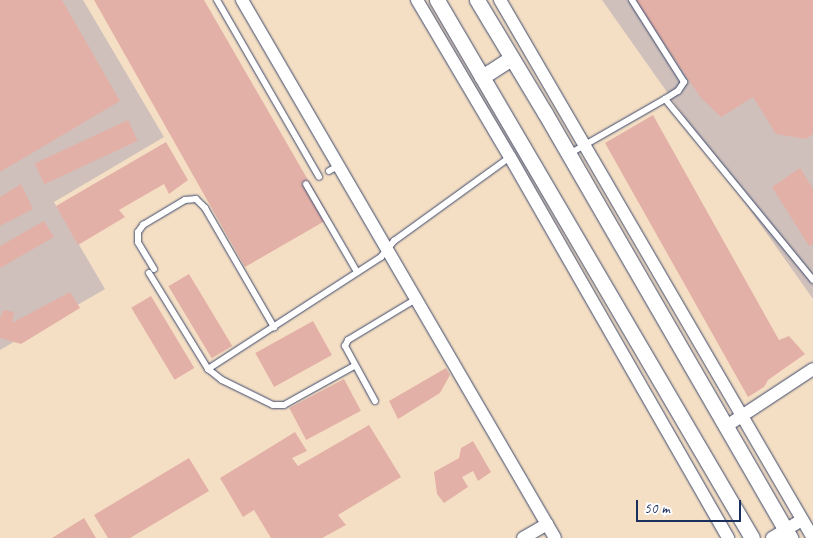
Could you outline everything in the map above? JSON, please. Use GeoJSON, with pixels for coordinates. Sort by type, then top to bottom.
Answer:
{"type":"FeatureCollection","features":[{"type":"Feature","properties":{"kind":"street"},"geometry":{"type":"LineString","coordinates":[[242,0],[334,168],[387,250],[555,538]]}},
{"type":"Feature","properties":{"kind":"street"},"geometry":{"type":"LineString","coordinates":[[417,0],[510,157],[728,538]]}},
{"type":"Feature","properties":{"kind":"street"},"geometry":{"type":"LineString","coordinates":[[437,0],[752,538]]}},
{"type":"Feature","properties":{"kind":"street"},"geometry":{"type":"LineString","coordinates":[[477,0],[545,113],[788,534]]}},
{"type":"Feature","properties":{"kind":"street"},"geometry":{"type":"LineString","coordinates":[[500,0],[813,538]]}},
{"type":"Feature","properties":{"kind":"street"},"geometry":{"type":"LineString","coordinates":[[468,85],[482,78],[511,58]]}},
{"type":"Feature","properties":{"kind":"street"},"geometry":{"type":"LineString","coordinates":[[725,427],[813,369]]}},
{"type":"Feature","properties":{"kind":"street"},"geometry":{"type":"LineString","coordinates":[[772,538],[788,534],[802,520]]}},
{"type":"Feature","properties":{"kind":"street"},"geometry":{"type":"LineString","coordinates":[[523,538],[546,524]]}},
{"type":"Feature","properties":{"kind":"lane"},"geometry":{"type":"LineString","coordinates":[[217,0],[319,176]]}},
{"type":"Feature","properties":{"kind":"lane"},"geometry":{"type":"LineString","coordinates":[[567,154],[665,99],[678,91],[684,82],[632,0]]}},
{"type":"Feature","properties":{"kind":"lane"},"geometry":{"type":"LineString","coordinates":[[665,99],[813,280]]}},
{"type":"Feature","properties":{"kind":"lane"},"geometry":{"type":"LineString","coordinates":[[208,369],[381,257],[394,241],[510,157]]}},
{"type":"Feature","properties":{"kind":"lane"},"geometry":{"type":"LineString","coordinates":[[306,184],[358,272]]}},
{"type":"Feature","properties":{"kind":"lane"},"geometry":{"type":"LineString","coordinates":[[274,327],[205,208],[196,199],[185,200],[143,225],[138,232],[138,242],[152,271],[208,369],[222,380],[273,406],[279,406],[354,366]]}},
{"type":"Feature","properties":{"kind":"lane"},"geometry":{"type":"LineString","coordinates":[[374,401],[345,346],[348,340],[416,299]]}},
{"type":"Feature","properties":{"kind":"shaded area"},"geometry":{"type":"Polygon","coordinates":[[[0,0],[83,0],[164,137],[54,202],[105,289],[0,350],[0,0]]]}},
{"type":"Feature","properties":{"kind":"shaded area"},"geometry":{"type":"Polygon","coordinates":[[[602,0],[813,0],[813,299],[602,0]]]}},
{"type":"Feature","properties":{"kind":"building"},"geometry":{"type":"Polygon","coordinates":[[[0,0],[62,0],[120,101],[0,172],[0,0]]]}},
{"type":"Feature","properties":{"kind":"building"},"geometry":{"type":"Polygon","coordinates":[[[94,0],[204,0],[330,218],[245,267],[94,0]]]}},
{"type":"Feature","properties":{"kind":"building"},"geometry":{"type":"Polygon","coordinates":[[[635,0],[813,0],[813,134],[806,139],[776,134],[753,97],[721,117],[701,98],[635,0]]]}},
{"type":"Feature","properties":{"kind":"building"},"geometry":{"type":"Polygon","coordinates":[[[653,115],[779,340],[789,336],[805,354],[768,380],[764,387],[748,397],[605,143],[653,115]]]}},
{"type":"Feature","properties":{"kind":"building"},"geometry":{"type":"Polygon","coordinates":[[[128,120],[138,141],[44,184],[35,164],[128,120]]]}},
{"type":"Feature","properties":{"kind":"building"},"geometry":{"type":"Polygon","coordinates":[[[166,142],[188,180],[169,194],[164,184],[119,210],[125,217],[78,245],[56,206],[166,142]]]}},
{"type":"Feature","properties":{"kind":"building"},"geometry":{"type":"Polygon","coordinates":[[[800,168],[813,189],[813,244],[809,246],[772,187],[800,168]]]}},
{"type":"Feature","properties":{"kind":"building"},"geometry":{"type":"Polygon","coordinates":[[[21,184],[33,209],[0,226],[0,197],[21,184]]]}},
{"type":"Feature","properties":{"kind":"building"},"geometry":{"type":"Polygon","coordinates":[[[44,221],[54,237],[0,268],[0,246],[44,221]]]}},
{"type":"Feature","properties":{"kind":"building"},"geometry":{"type":"Polygon","coordinates":[[[189,274],[232,346],[212,358],[168,286],[189,274]]]}},
{"type":"Feature","properties":{"kind":"building"},"geometry":{"type":"Polygon","coordinates":[[[70,292],[80,308],[21,344],[0,338],[0,318],[4,310],[14,312],[12,323],[70,292]]]}},
{"type":"Feature","properties":{"kind":"building"},"geometry":{"type":"Polygon","coordinates":[[[151,296],[194,368],[175,380],[131,308],[151,296]]]}},
{"type":"Feature","properties":{"kind":"building"},"geometry":{"type":"Polygon","coordinates":[[[313,321],[332,355],[274,387],[255,353],[313,321]]]}},
{"type":"Feature","properties":{"kind":"building"},"geometry":{"type":"Polygon","coordinates":[[[446,368],[450,375],[440,393],[398,419],[389,401],[446,368]]]}},
{"type":"Feature","properties":{"kind":"building"},"geometry":{"type":"Polygon","coordinates":[[[344,379],[361,411],[306,440],[289,408],[344,379]]]}},
{"type":"Feature","properties":{"kind":"building"},"geometry":{"type":"Polygon","coordinates":[[[369,425],[401,477],[338,515],[346,525],[322,538],[271,538],[254,510],[243,517],[220,478],[295,432],[307,451],[292,458],[298,466],[369,425]]]}},
{"type":"Feature","properties":{"kind":"building"},"geometry":{"type":"Polygon","coordinates":[[[473,441],[491,472],[478,481],[473,471],[462,477],[468,487],[444,503],[437,494],[434,472],[459,458],[461,448],[473,441]]]}},
{"type":"Feature","properties":{"kind":"building"},"geometry":{"type":"Polygon","coordinates":[[[189,458],[209,491],[130,538],[108,538],[94,515],[189,458]]]}},
{"type":"Feature","properties":{"kind":"building"},"geometry":{"type":"Polygon","coordinates":[[[84,518],[96,538],[52,538],[84,518]]]}}]}
